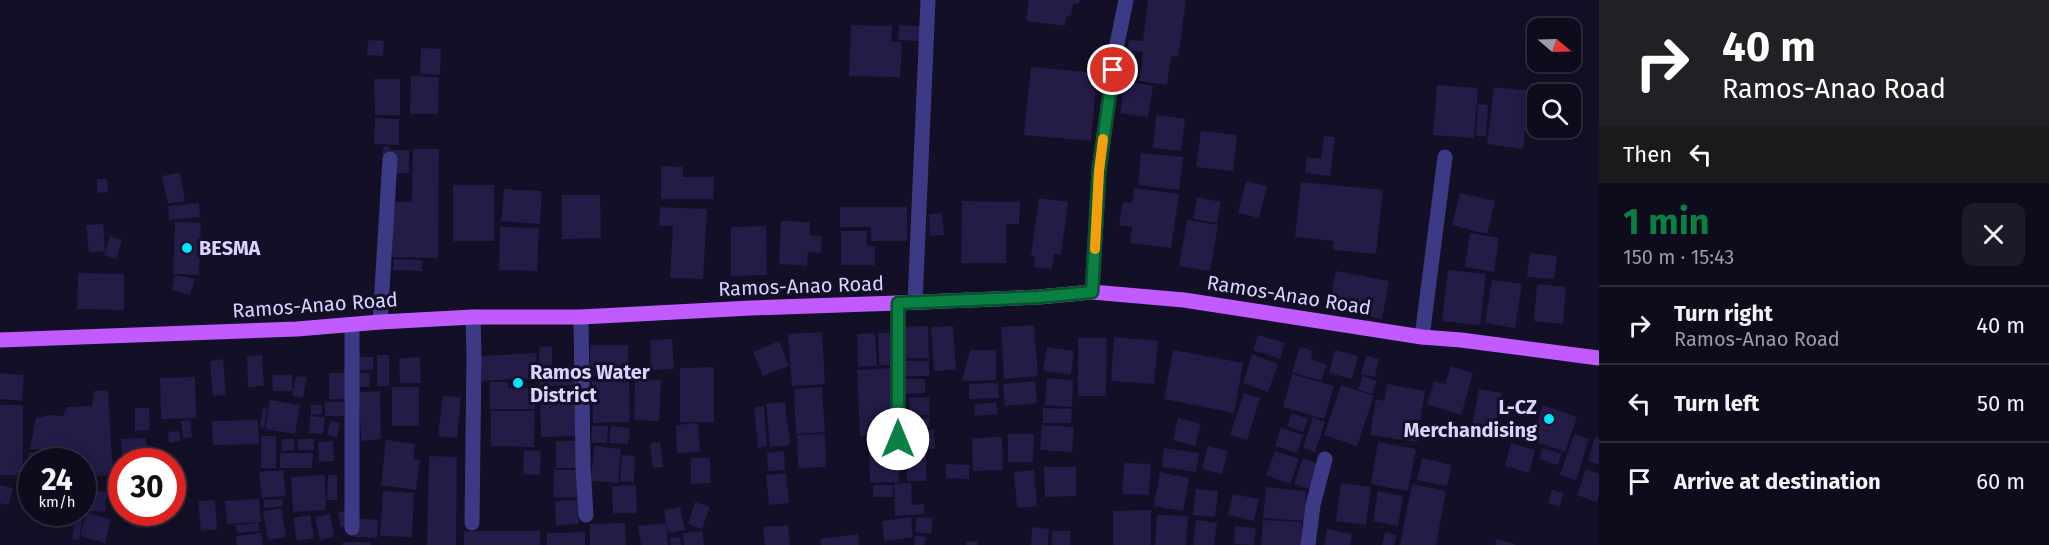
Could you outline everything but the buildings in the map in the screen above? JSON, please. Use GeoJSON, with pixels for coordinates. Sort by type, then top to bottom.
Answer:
{"type":"FeatureCollection","features":[{"type":"Feature","properties":{"kind":"main road","name":"Ramos-Anao Road"},"geometry":{"type":"LineString","coordinates":[[0,340],[297,329],[473,317],[581,317],[1039,297],[1092,292],[1184,300],[1422,337],[1599,358]]}},
{"type":"Feature","properties":{"kind":"street"},"geometry":{"type":"LineString","coordinates":[[915,302],[928,0]]}},
{"type":"Feature","properties":{"kind":"street"},"geometry":{"type":"LineString","coordinates":[[1092,292],[1099,171],[1116,49],[1126,0]]}},
{"type":"Feature","properties":{"kind":"street"},"geometry":{"type":"LineString","coordinates":[[1422,337],[1445,157]]}},
{"type":"Feature","properties":{"kind":"street"},"geometry":{"type":"LineString","coordinates":[[380,322],[390,159]]}},
{"type":"Feature","properties":{"kind":"street"},"geometry":{"type":"LineString","coordinates":[[898,303],[898,439]]}},
{"type":"Feature","properties":{"kind":"street"},"geometry":{"type":"LineString","coordinates":[[472,523],[473,317]]}},
{"type":"Feature","properties":{"kind":"street"},"geometry":{"type":"LineString","coordinates":[[581,317],[586,514]]}},
{"type":"Feature","properties":{"kind":"street"},"geometry":{"type":"LineString","coordinates":[[352,325],[352,528]]}},
{"type":"Feature","properties":{"kind":"street"},"geometry":{"type":"LineString","coordinates":[[1308,545],[1312,505],[1325,459]]}},
{"type":"Feature","properties":{"kind":"slow traffic"},"geometry":{"type":"LineString","coordinates":[[1095,249],[1103,139]]}},
{"type":"Feature","properties":{"kind":"place","name":"BESMA"},"geometry":{"type":"Point","coordinates":[187,248]}},
{"type":"Feature","properties":{"kind":"place","name":"Ramos Water District"},"geometry":{"type":"Point","coordinates":[518,383]}},
{"type":"Feature","properties":{"kind":"place","name":"L-CZ Merchandising"},"geometry":{"type":"Point","coordinates":[1549,419]}},
{"type":"Feature","properties":{"kind":"route"},"geometry":{"type":"LineString","coordinates":[[898,439],[898,303],[1039,297],[1092,292],[1099,171],[1113,70]]}}]}
